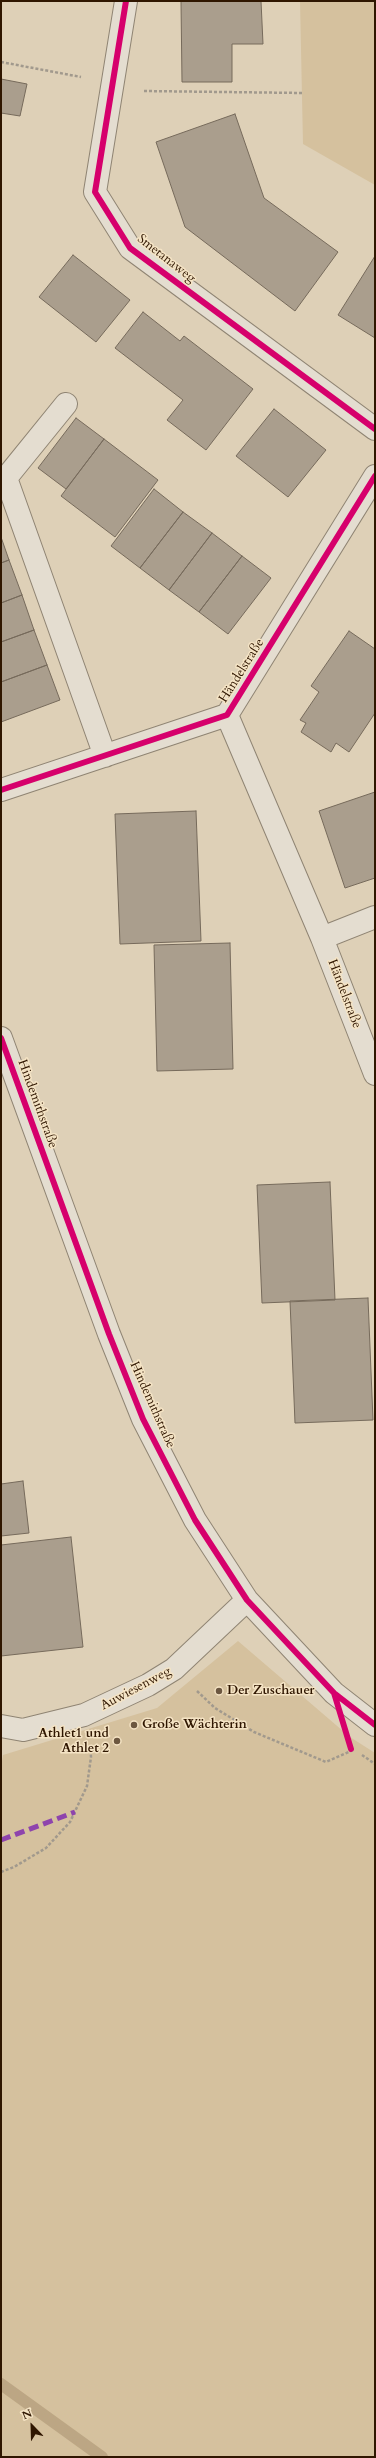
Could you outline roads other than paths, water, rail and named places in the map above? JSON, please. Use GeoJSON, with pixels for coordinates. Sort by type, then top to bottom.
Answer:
{"type":"FeatureCollection","features":[{"type":"Feature","properties":{"kind":"street","name":"Smetanaweg"},"geometry":{"type":"LineString","coordinates":[[126,1],[95,192],[130,248],[375,429]]}},
{"type":"Feature","properties":{"kind":"street"},"geometry":{"type":"LineString","coordinates":[[66,404],[6,478],[105,756]]}},
{"type":"Feature","properties":{"kind":"street","name":"Händelstraße"},"geometry":{"type":"LineString","coordinates":[[1,790],[227,715],[375,476]]}},
{"type":"Feature","properties":{"kind":"street","name":"Händelstraße"},"geometry":{"type":"LineString","coordinates":[[227,715],[322,938],[375,1074]]}},
{"type":"Feature","properties":{"kind":"street"},"geometry":{"type":"LineString","coordinates":[[322,938],[375,917]]}},
{"type":"Feature","properties":{"kind":"street","name":"Hindemithstraße"},"geometry":{"type":"LineString","coordinates":[[1,1038],[109,1334],[143,1418],[195,1520],[247,1600],[334,1693],[375,1725]]}},
{"type":"Feature","properties":{"kind":"street","name":"Auwiesenweg"},"geometry":{"type":"LineString","coordinates":[[1,1726],[23,1730],[84,1715],[148,1684],[174,1669],[247,1600]]}},
{"type":"Feature","properties":{"kind":"waterway"},"geometry":{"type":"LineString","coordinates":[[1,2384],[102,2457]]}},
{"type":"Feature","properties":{"kind":"place","name":"Der Zuschauer"},"geometry":{"type":"Point","coordinates":[219,1691]}},
{"type":"Feature","properties":{"kind":"place","name":"Große Wächterin"},"geometry":{"type":"Point","coordinates":[134,1725]}},
{"type":"Feature","properties":{"kind":"place","name":"Athlet1 und Athlet 2"},"geometry":{"type":"Point","coordinates":[117,1741]}}]}
